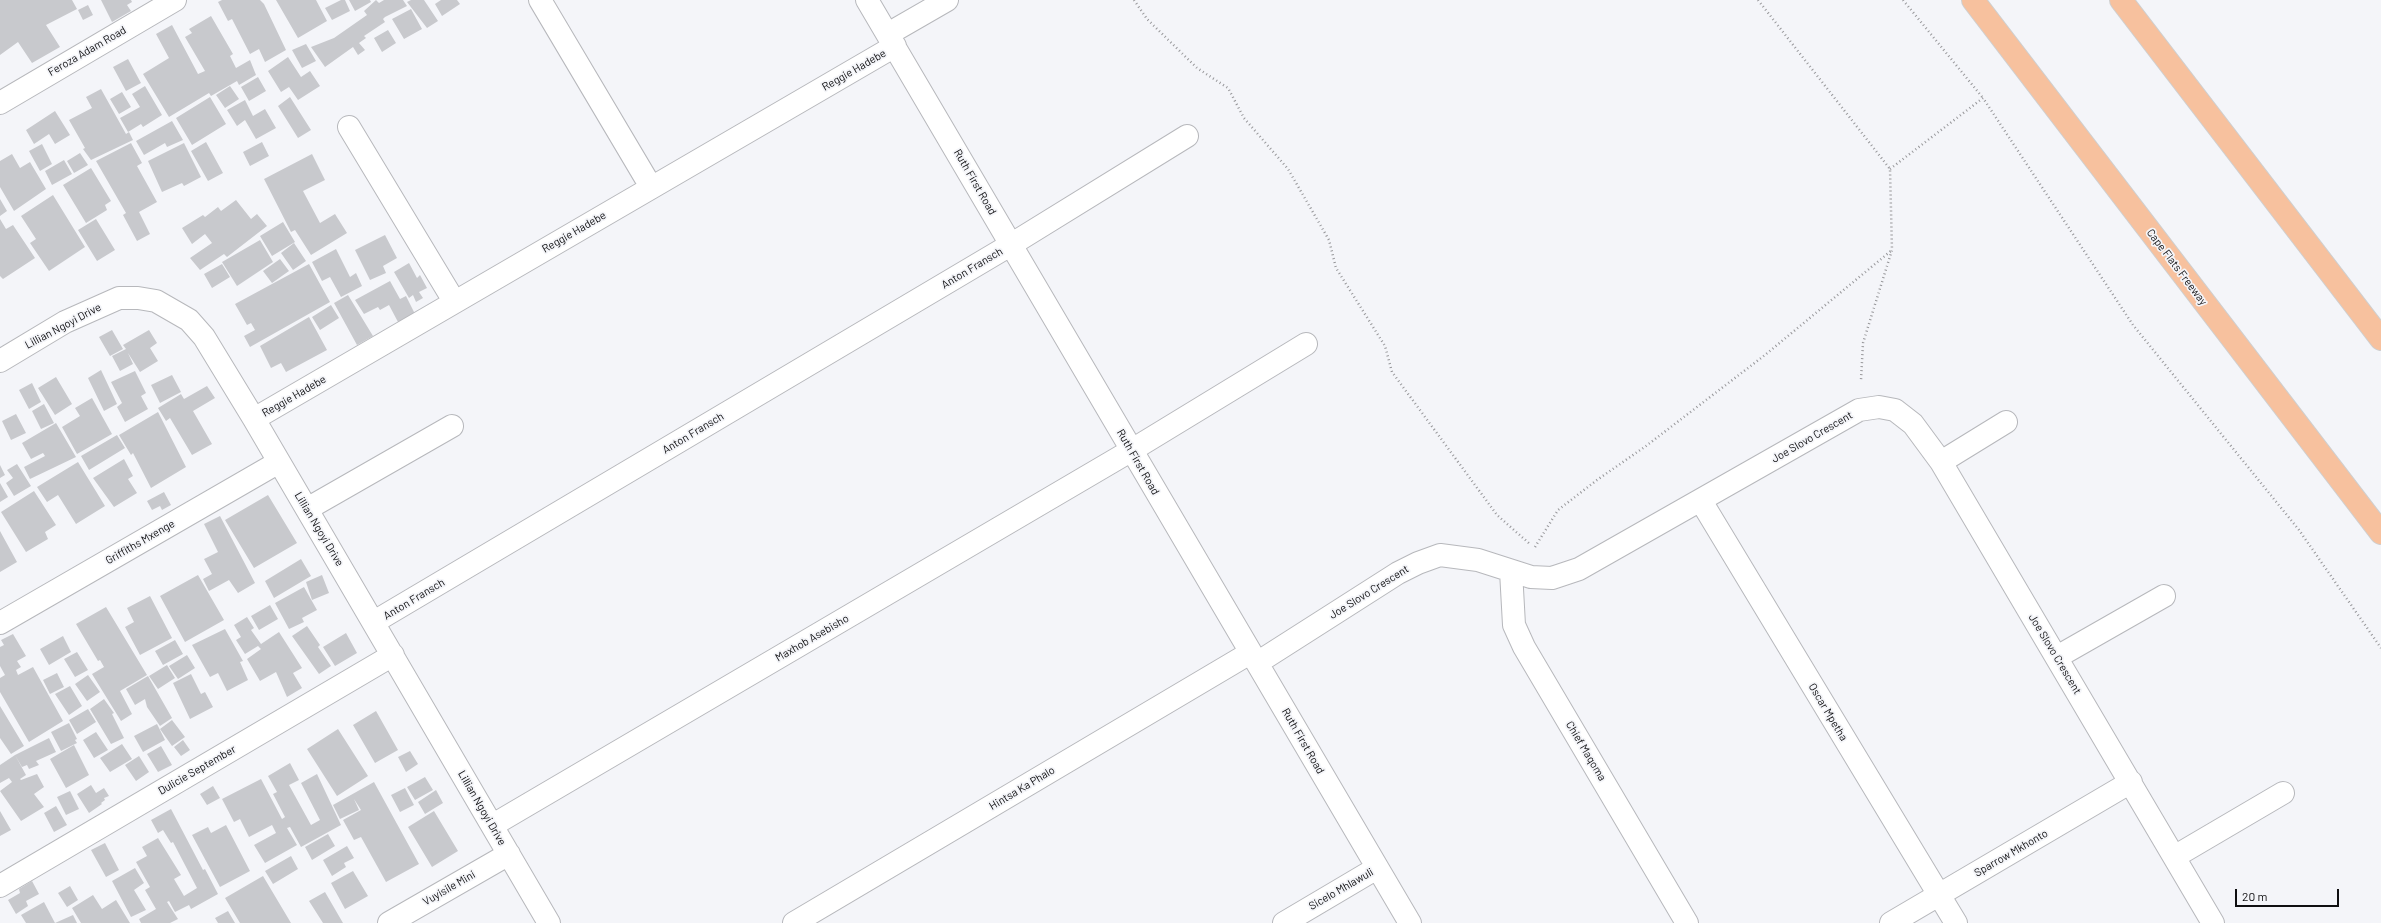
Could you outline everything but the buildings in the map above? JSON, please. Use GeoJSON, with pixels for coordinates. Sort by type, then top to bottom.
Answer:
{"type":"FeatureCollection","features":[{"type":"Feature","properties":{"kind":"highway","name":"Cape Flats Freeway"},"geometry":{"type":"LineString","coordinates":[[1973,0],[2381,533]]}},
{"type":"Feature","properties":{"kind":"highway"},"geometry":{"type":"LineString","coordinates":[[2121,0],[2381,338]]}},
{"type":"Feature","properties":{"kind":"street","name":"Feroza Adam Road"},"geometry":{"type":"LineString","coordinates":[[0,103],[175,0]]}},
{"type":"Feature","properties":{"kind":"street"},"geometry":{"type":"LineString","coordinates":[[540,0],[651,187]]}},
{"type":"Feature","properties":{"kind":"street","name":"Ruth First Road"},"geometry":{"type":"LineString","coordinates":[[867,0],[1012,244],[1410,923]]}},
{"type":"Feature","properties":{"kind":"street","name":"Reggie Hadebe"},"geometry":{"type":"LineString","coordinates":[[254,419],[651,187],[891,40],[946,0]]}},
{"type":"Feature","properties":{"kind":"street"},"geometry":{"type":"LineString","coordinates":[[349,127],[454,301]]}},
{"type":"Feature","properties":{"kind":"street","name":"Anton Fransch"},"geometry":{"type":"LineString","coordinates":[[374,622],[1012,244],[1187,136]]}},
{"type":"Feature","properties":{"kind":"street","name":"Lillian Ngoyi Drive"},"geometry":{"type":"LineString","coordinates":[[0,361],[65,322],[104,303],[119,298],[138,298],[156,301],[189,320],[204,337],[254,419],[493,825],[548,923]]}},
{"type":"Feature","properties":{"kind":"street","name":"Maxhob Asebisho"},"geometry":{"type":"LineString","coordinates":[[493,825],[1132,450],[1306,344]]}},
{"type":"Feature","properties":{"kind":"street","name":"Joe Slovo Crescent"},"geometry":{"type":"LineString","coordinates":[[1254,658],[1398,573],[1418,563],[1440,555],[1478,560],[1521,574],[1552,578],[1579,569],[1859,410],[1879,407],[1895,410],[1913,424],[1942,462],[2213,923]]}},
{"type":"Feature","properties":{"kind":"street"},"geometry":{"type":"LineString","coordinates":[[1942,462],[2006,422]]}},
{"type":"Feature","properties":{"kind":"street"},"geometry":{"type":"LineString","coordinates":[[307,509],[452,426]]}},
{"type":"Feature","properties":{"kind":"street","name":"Griffiths Mxenge"},"geometry":{"type":"LineString","coordinates":[[0,623],[279,462]]}},
{"type":"Feature","properties":{"kind":"street","name":"Oscar Mpetha"},"geometry":{"type":"LineString","coordinates":[[1701,501],[1956,923]]}},
{"type":"Feature","properties":{"kind":"street","name":"Chief Maqoma"},"geometry":{"type":"LineString","coordinates":[[1521,574],[1514,625],[1524,647],[1687,923]]}},
{"type":"Feature","properties":{"kind":"street"},"geometry":{"type":"LineString","coordinates":[[2057,657],[2164,596]]}},
{"type":"Feature","properties":{"kind":"street","name":"Dulicie September"},"geometry":{"type":"LineString","coordinates":[[0,886],[393,655]]}},
{"type":"Feature","properties":{"kind":"street","name":"Hintsa Ka Phalo"},"geometry":{"type":"LineString","coordinates":[[794,923],[1254,658]]}},
{"type":"Feature","properties":{"kind":"street","name":"Sparrow Mkhonto"},"geometry":{"type":"LineString","coordinates":[[1891,923],[2131,782]]}},
{"type":"Feature","properties":{"kind":"street"},"geometry":{"type":"LineString","coordinates":[[2174,857],[2282,793]]}},
{"type":"Feature","properties":{"kind":"street","name":"Vuyisile Mini"},"geometry":{"type":"LineString","coordinates":[[389,923],[509,854]]}},
{"type":"Feature","properties":{"kind":"street","name":"Sicelo Mhlawuli"},"geometry":{"type":"LineString","coordinates":[[1284,923],[1377,868]]}},
{"type":"Feature","properties":{"kind":"path"},"geometry":{"type":"LineString","coordinates":[[1134,0],[1147,19],[1197,68],[1228,88],[1244,118],[1288,169],[1329,240],[1336,268],[1385,346],[1392,372],[1497,515],[1534,548]]}},
{"type":"Feature","properties":{"kind":"path"},"geometry":{"type":"LineString","coordinates":[[1758,0],[1890,169],[1892,250],[1863,343],[1859,410]]}},
{"type":"Feature","properties":{"kind":"path"},"geometry":{"type":"LineString","coordinates":[[1903,0],[1983,98],[2132,325],[2299,530],[2381,648]]}},
{"type":"Feature","properties":{"kind":"path"},"geometry":{"type":"LineString","coordinates":[[1890,169],[1983,98]]}},
{"type":"Feature","properties":{"kind":"path"},"geometry":{"type":"LineString","coordinates":[[1521,574],[1534,548],[1558,510],[1597,480],[1646,446],[1765,355],[1892,250]]}}]}
